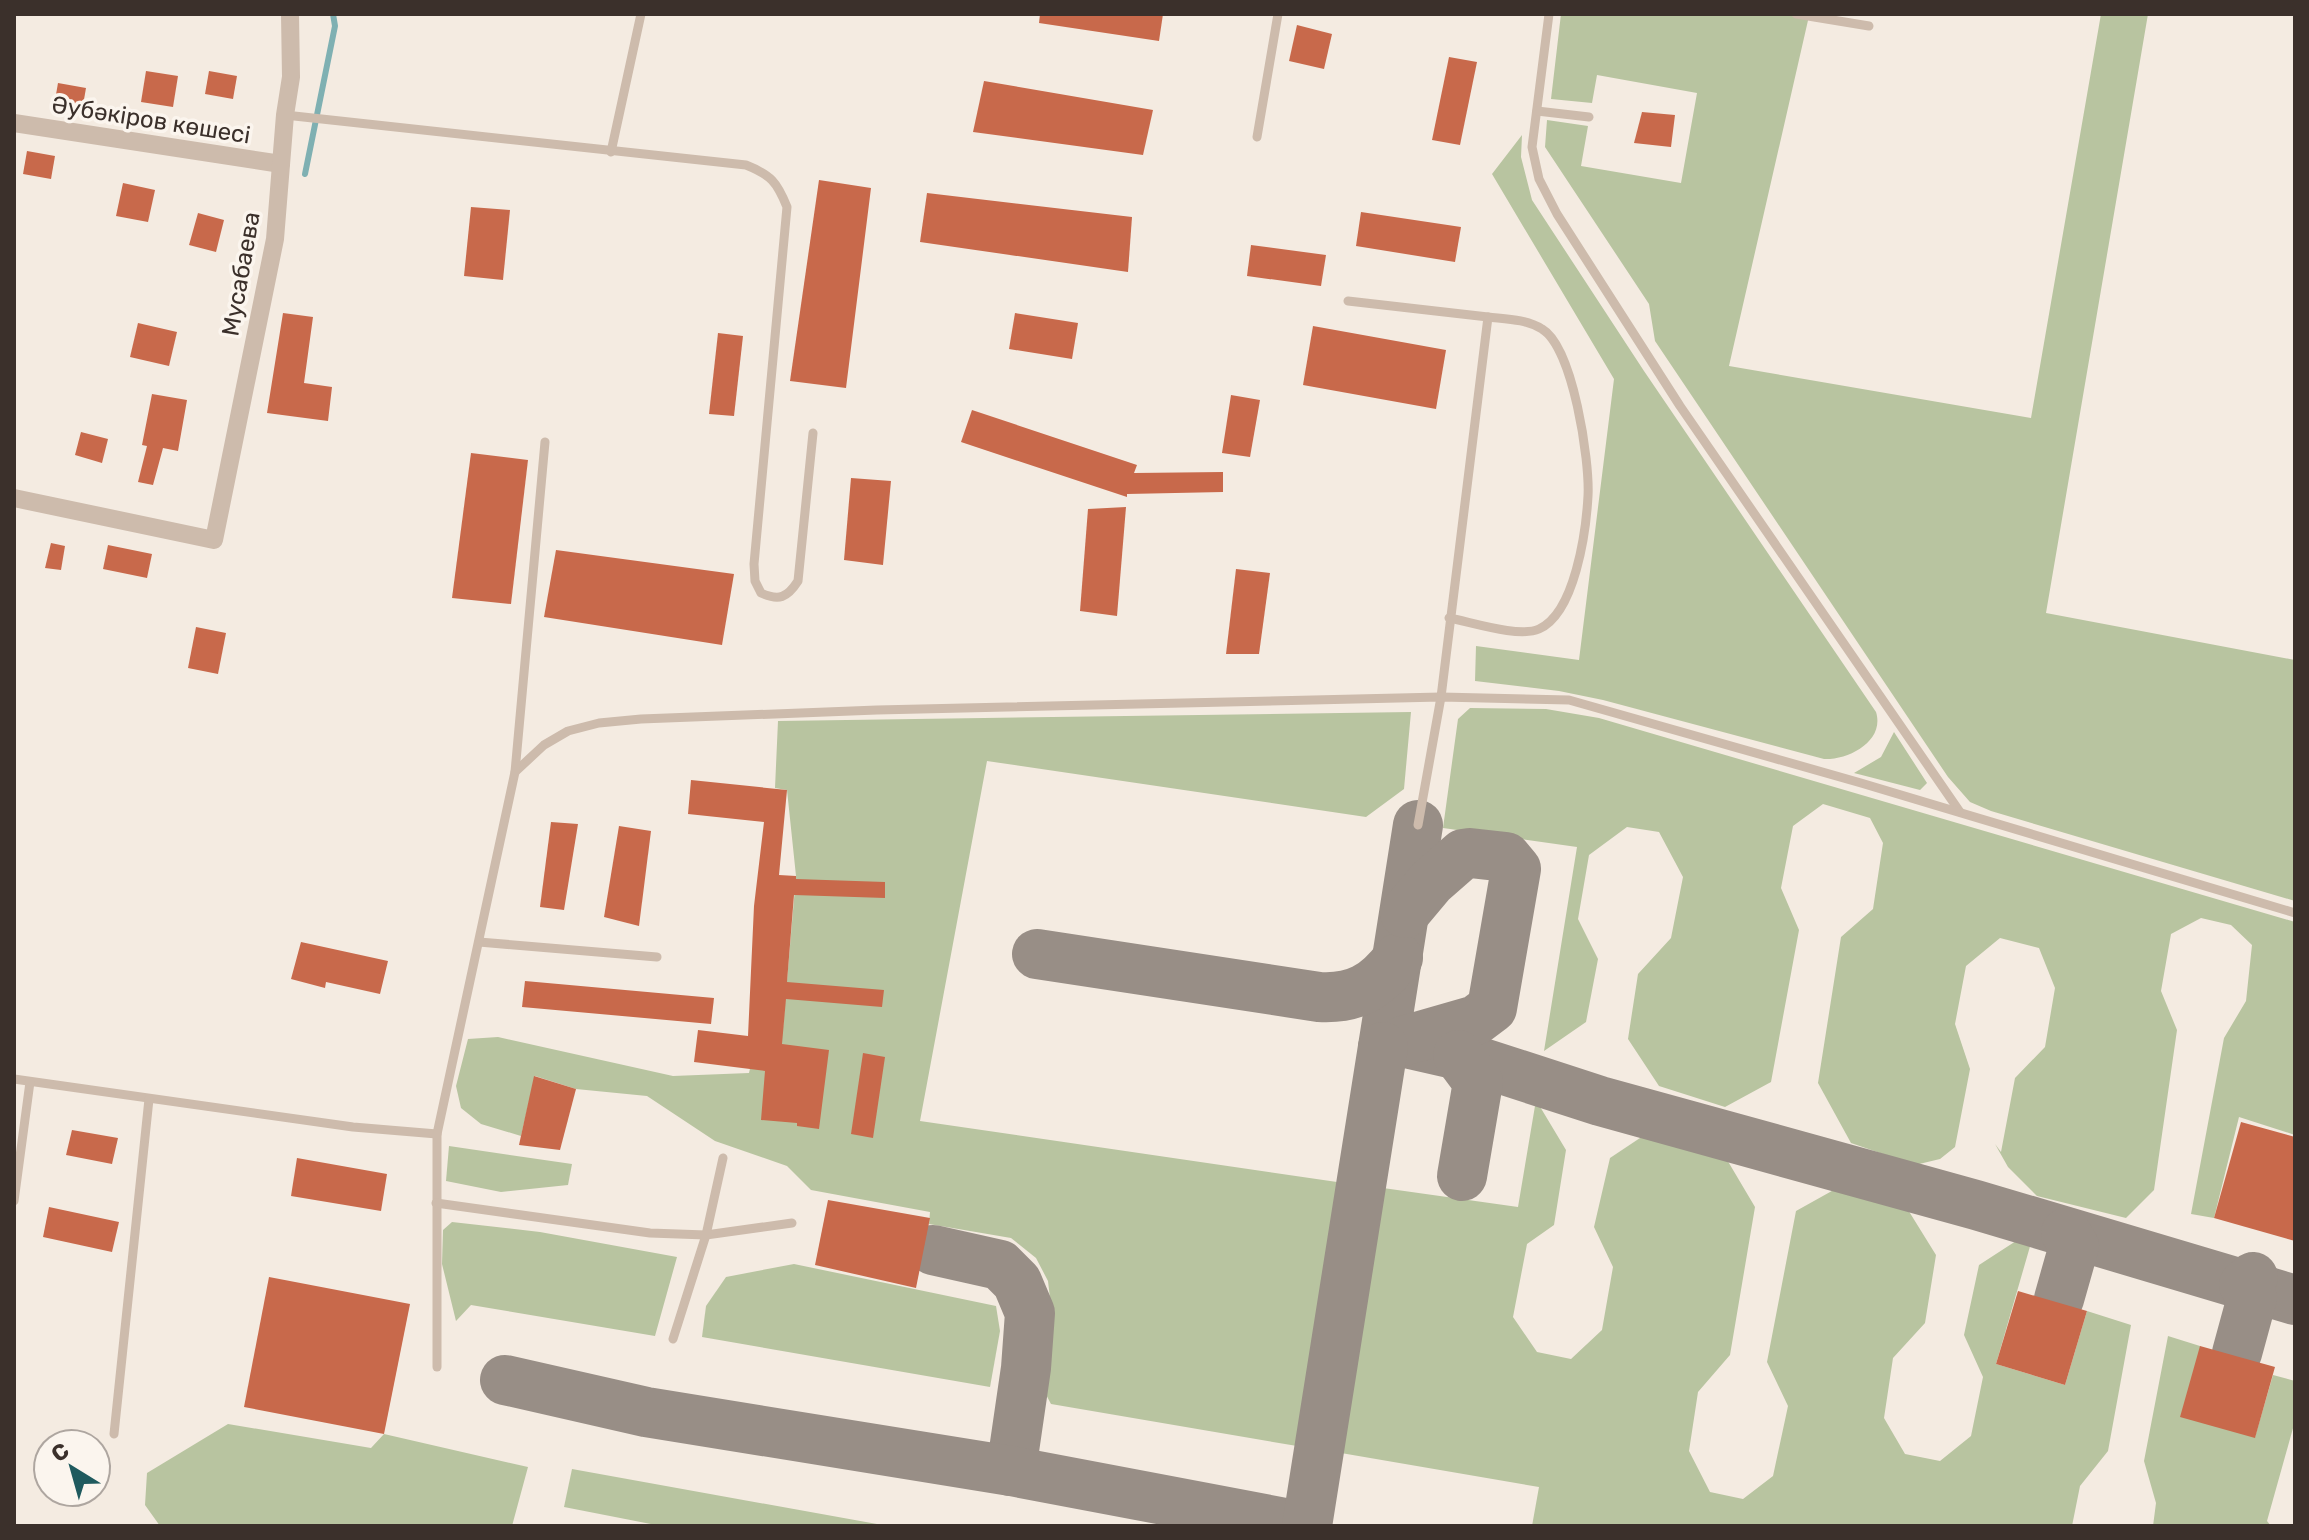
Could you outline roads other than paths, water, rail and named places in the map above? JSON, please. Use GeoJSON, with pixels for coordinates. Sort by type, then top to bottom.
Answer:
{"type":"FeatureCollection","features":[{"type":"Feature","properties":{"kind":"street","name":"Мусабаева"},"geometry":{"type":"LineString","coordinates":[[14,498],[214,540],[275,239],[291,77],[290,14]]}},
{"type":"Feature","properties":{"kind":"street","name":"Әубәкіров көшесі"},"geometry":{"type":"LineString","coordinates":[[14,123],[281,164]]}},
{"type":"Feature","properties":{"kind":"lane"},"geometry":{"type":"LineString","coordinates":[[611,152],[641,14]]}},
{"type":"Feature","properties":{"kind":"lane"},"geometry":{"type":"LineString","coordinates":[[1257,137],[1278,14]]}},
{"type":"Feature","properties":{"kind":"lane"},"geometry":{"type":"LineString","coordinates":[[1549,14],[1532,147],[1539,179],[1557,214],[1680,406],[1960,812]]}},
{"type":"Feature","properties":{"kind":"lane"},"geometry":{"type":"LineString","coordinates":[[1796,14],[1869,26]]}},
{"type":"Feature","properties":{"kind":"lane"},"geometry":{"type":"LineString","coordinates":[[1537,111],[1589,117]]}},
{"type":"Feature","properties":{"kind":"lane"},"geometry":{"type":"LineString","coordinates":[[285,115],[746,165],[765,173],[779,188],[787,207],[754,564],[755,581],[761,593],[773,598],[782,598],[790,593],[798,581],[813,433]]}},
{"type":"Feature","properties":{"kind":"lane"},"geometry":{"type":"LineString","coordinates":[[1348,301],[1523,322],[1543,329],[1563,357],[1580,419],[1589,494],[1583,542],[1567,599],[1557,615],[1543,628],[1528,633],[1449,618]]}},
{"type":"Feature","properties":{"kind":"lane"},"geometry":{"type":"LineString","coordinates":[[1418,825],[1441,697],[1488,317]]}},
{"type":"Feature","properties":{"kind":"lane"},"geometry":{"type":"LineString","coordinates":[[437,1367],[437,1134],[515,772],[545,442]]}},
{"type":"Feature","properties":{"kind":"lane"},"geometry":{"type":"LineString","coordinates":[[515,772],[544,745],[568,731],[599,723],[641,719],[877,710],[1441,697],[1569,700],[1960,812],[2295,913]]}},
{"type":"Feature","properties":{"kind":"lane"},"geometry":{"type":"LineString","coordinates":[[479,942],[657,957]]}},
{"type":"Feature","properties":{"kind":"lane"},"geometry":{"type":"LineString","coordinates":[[14,1079],[353,1127],[437,1134]]}},
{"type":"Feature","properties":{"kind":"lane"},"geometry":{"type":"LineString","coordinates":[[14,1201],[30,1082]]}},
{"type":"Feature","properties":{"kind":"lane"},"geometry":{"type":"LineString","coordinates":[[114,1434],[149,1099]]}},
{"type":"Feature","properties":{"kind":"lane"},"geometry":{"type":"LineString","coordinates":[[673,1339],[706,1235],[723,1158]]}},
{"type":"Feature","properties":{"kind":"lane"},"geometry":{"type":"LineString","coordinates":[[436,1203],[650,1233],[706,1235],[792,1223]]}},
{"type":"Feature","properties":{"kind":"waterway"},"geometry":{"type":"LineString","coordinates":[[305,174],[335,26],[333,14]]}}]}
